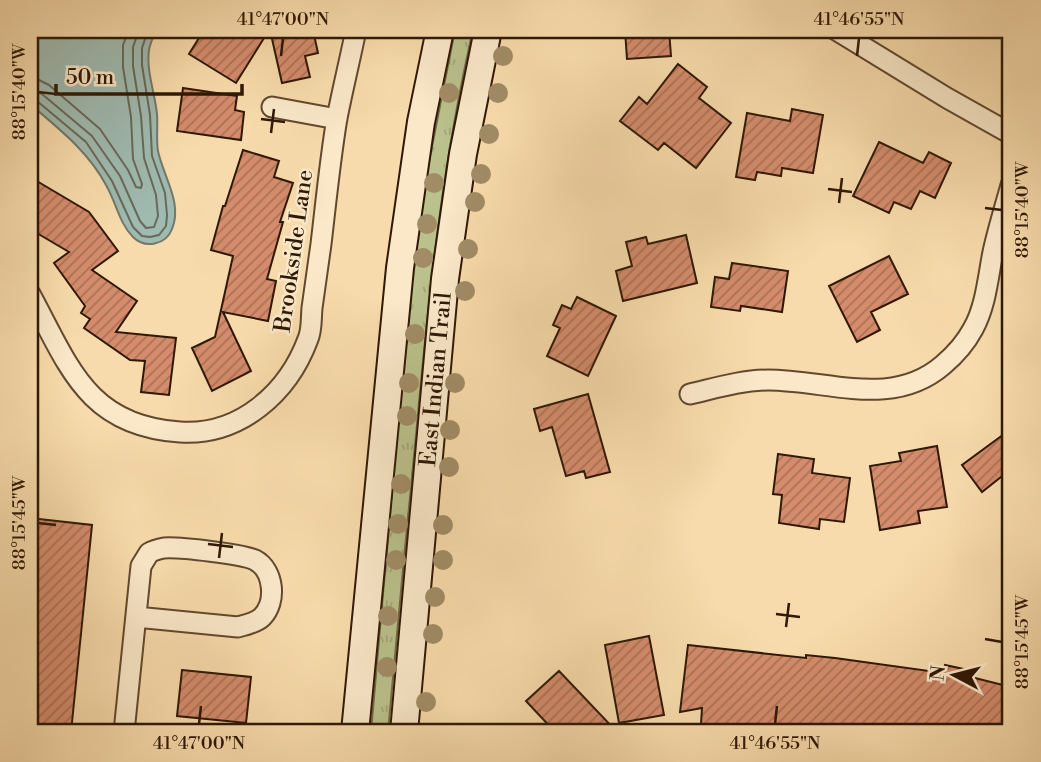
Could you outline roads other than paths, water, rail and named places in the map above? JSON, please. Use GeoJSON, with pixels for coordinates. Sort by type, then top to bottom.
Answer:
{"type":"FeatureCollection","features":[{"type":"Feature","properties":{"kind":"main road","name":"East Indian Trail"},"geometry":{"type":"LineString","coordinates":[[355,732],[400,268],[421,122],[440,30]]}},
{"type":"Feature","properties":{"kind":"main road","name":"East Indian Trail"},"geometry":{"type":"LineString","coordinates":[[404,732],[445,279],[463,155],[488,30]]}},
{"type":"Feature","properties":{"kind":"street","name":"Brookside Lane"},"geometry":{"type":"LineString","coordinates":[[30,294],[84,390],[106,409],[128,421],[156,430],[188,432],[219,427],[248,417],[269,401],[291,374],[309,337],[337,118],[356,30]]}},
{"type":"Feature","properties":{"kind":"street"},"geometry":{"type":"LineString","coordinates":[[836,30],[1011,134]]}},
{"type":"Feature","properties":{"kind":"street"},"geometry":{"type":"LineString","coordinates":[[272,107],[337,118]]}},
{"type":"Feature","properties":{"kind":"street"},"geometry":{"type":"LineString","coordinates":[[690,394],[748,381],[769,380],[882,391],[911,385],[935,372],[959,351],[974,328],[982,309],[998,231],[1011,185]]}},
{"type":"Feature","properties":{"kind":"street"},"geometry":{"type":"LineString","coordinates":[[124,732],[141,566],[144,559],[155,550],[167,548],[245,557],[264,566],[269,577],[271,598],[268,608],[261,618],[250,624],[238,627],[136,617]]}},
{"type":"Feature","properties":{"kind":"water"},"geometry":{"type":"Polygon","coordinates":[[[30,30],[155,30],[148,58],[157,114],[157,146],[175,209],[172,229],[165,239],[149,244],[133,237],[91,162],[72,141],[30,104],[30,30]]]}}]}
